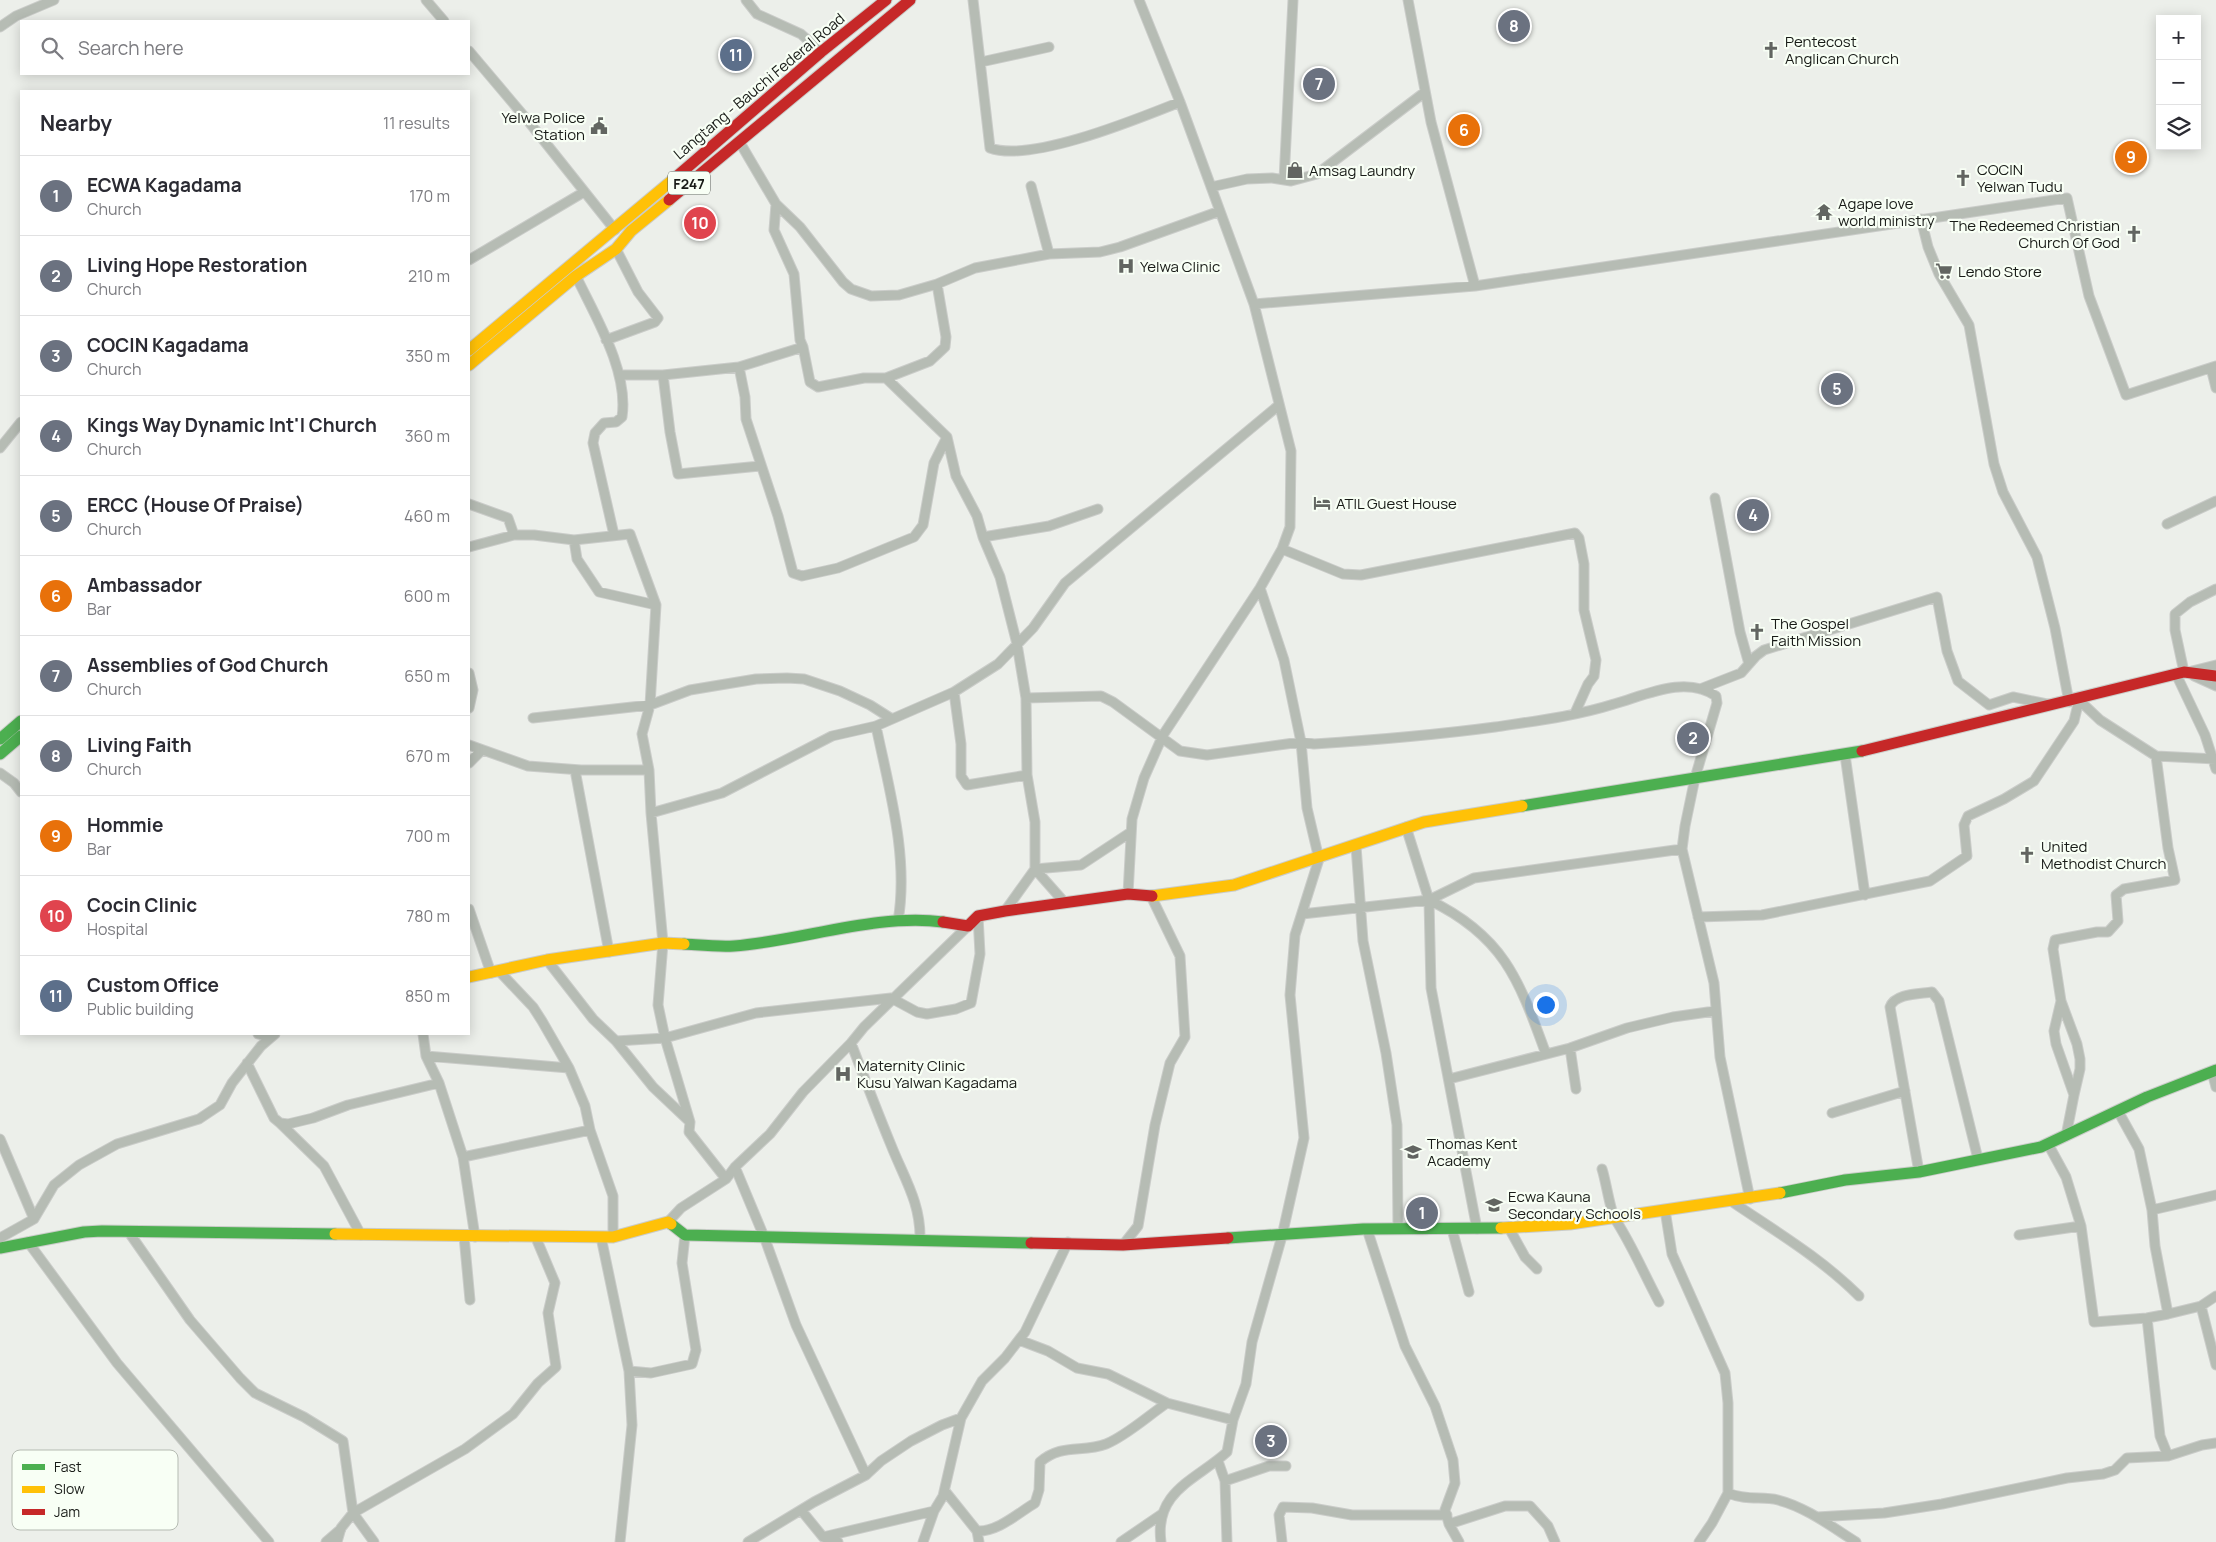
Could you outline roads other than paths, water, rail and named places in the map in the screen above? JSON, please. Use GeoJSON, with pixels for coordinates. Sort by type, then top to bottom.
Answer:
{"type":"FeatureCollection","features":[{"type":"Feature","properties":{"kind":"street"},"geometry":{"type":"LineString","coordinates":[[0,27],[16,16],[54,0]]}},
{"type":"Feature","properties":{"kind":"street"},"geometry":{"type":"LineString","coordinates":[[426,0],[443,20]]}},
{"type":"Feature","properties":{"kind":"street"},"geometry":{"type":"LineString","coordinates":[[746,0],[757,14],[801,34],[821,52]]}},
{"type":"Feature","properties":{"kind":"street","name":"Langtang - Bauchi Federal Road"},"geometry":{"type":"LineString","coordinates":[[470,349],[615,230],[821,52],[886,0]]}},
{"type":"Feature","properties":{"kind":"street","name":"F247"},"geometry":{"type":"LineString","coordinates":[[470,364],[576,276],[616,249],[631,231],[910,0]]}},
{"type":"Feature","properties":{"kind":"street"},"geometry":{"type":"LineString","coordinates":[[973,0],[990,148],[1002,152],[1062,143],[1103,132],[1180,102]]}},
{"type":"Feature","properties":{"kind":"street"},"geometry":{"type":"LineString","coordinates":[[1128,894],[1132,819],[1144,778],[1161,738],[1260,588],[1282,549],[1290,527],[1293,471],[1291,451],[1254,304],[1180,102],[1139,0]]}},
{"type":"Feature","properties":{"kind":"street"},"geometry":{"type":"LineString","coordinates":[[1284,180],[1293,0]]}},
{"type":"Feature","properties":{"kind":"street"},"geometry":{"type":"LineString","coordinates":[[1408,0],[1425,92],[1474,286]]}},
{"type":"Feature","properties":{"kind":"street"},"geometry":{"type":"LineString","coordinates":[[980,62],[1049,47]]}},
{"type":"Feature","properties":{"kind":"street"},"geometry":{"type":"LineString","coordinates":[[470,52],[529,122],[615,230]]}},
{"type":"Feature","properties":{"kind":"street"},"geometry":{"type":"LineString","coordinates":[[1211,187],[1247,179],[1292,180],[1317,174],[1425,92]]}},
{"type":"Feature","properties":{"kind":"street"},"geometry":{"type":"LineString","coordinates":[[739,142],[776,204],[800,227],[851,289],[870,296],[900,294],[936,284],[975,268],[1049,254],[1100,252],[1120,248],[1220,210]]}},
{"type":"Feature","properties":{"kind":"street"},"geometry":{"type":"LineString","coordinates":[[1031,186],[1049,254]]}},
{"type":"Feature","properties":{"kind":"street"},"geometry":{"type":"LineString","coordinates":[[470,259],[584,192]]}},
{"type":"Feature","properties":{"kind":"street"},"geometry":{"type":"LineString","coordinates":[[1254,304],[1474,286],[2067,198],[2089,296],[2126,395],[2213,367],[2216,388]]}},
{"type":"Feature","properties":{"kind":"street"},"geometry":{"type":"LineString","coordinates":[[776,204],[774,230],[794,274],[800,340],[803,346],[810,382],[814,385],[818,387],[864,378],[886,378],[930,360],[945,347],[946,337],[936,284]]}},
{"type":"Feature","properties":{"kind":"street"},"geometry":{"type":"LineString","coordinates":[[1698,918],[1762,915],[1930,880],[1967,856],[1964,825],[1968,816],[2004,799],[2034,781],[2074,721],[2074,701],[2037,557],[2003,492],[1994,464],[1969,324],[1940,274],[1928,247],[1921,219]]}},
{"type":"Feature","properties":{"kind":"street"},"geometry":{"type":"LineString","coordinates":[[606,340],[655,322],[658,318],[638,292],[616,249]]}},
{"type":"Feature","properties":{"kind":"street"},"geometry":{"type":"LineString","coordinates":[[576,276],[620,375],[622,417],[616,422],[604,423],[595,433],[593,442],[614,535]]}},
{"type":"Feature","properties":{"kind":"street"},"geometry":{"type":"LineString","coordinates":[[620,375],[663,375],[738,367],[803,346]]}},
{"type":"Feature","properties":{"kind":"street"},"geometry":{"type":"LineString","coordinates":[[738,367],[746,397],[746,419],[760,466],[778,516],[793,573],[802,576],[838,568],[914,537],[923,525],[934,464],[948,436]]}},
{"type":"Feature","properties":{"kind":"street"},"geometry":{"type":"LineString","coordinates":[[663,375],[670,432],[678,474],[760,466]]}},
{"type":"Feature","properties":{"kind":"street"},"geometry":{"type":"LineString","coordinates":[[886,378],[948,436],[956,476],[976,516],[1000,577],[1017,644],[1026,698],[1027,775],[1034,822],[1034,869],[1005,911]]}},
{"type":"Feature","properties":{"kind":"street"},"geometry":{"type":"LineString","coordinates":[[650,813],[722,793],[832,736],[876,726],[954,692],[998,664],[1033,628],[1065,583],[1279,405]]}},
{"type":"Feature","properties":{"kind":"street"},"geometry":{"type":"LineString","coordinates":[[0,448],[20,423]]}},
{"type":"Feature","properties":{"kind":"street"},"geometry":{"type":"LineString","coordinates":[[1715,498],[1740,632],[1748,664]]}},
{"type":"Feature","properties":{"kind":"street"},"geometry":{"type":"LineString","coordinates":[[2167,524],[2216,501]]}},
{"type":"Feature","properties":{"kind":"street"},"geometry":{"type":"LineString","coordinates":[[470,504],[508,518],[514,535]]}},
{"type":"Feature","properties":{"kind":"street"},"geometry":{"type":"LineString","coordinates":[[983,537],[1049,526],[1098,509]]}},
{"type":"Feature","properties":{"kind":"street"},"geometry":{"type":"LineString","coordinates":[[1282,549],[1342,574],[1361,574],[1575,532],[1579,538],[1584,564],[1584,610],[1596,660],[1594,676],[1588,684],[1575,713]]}},
{"type":"Feature","properties":{"kind":"street"},"geometry":{"type":"LineString","coordinates":[[470,547],[514,535],[534,535],[574,540],[630,534],[656,605],[650,705],[642,734],[649,770],[650,813],[663,943],[658,1005],[665,1038],[690,1122],[689,1132],[726,1179]]}},
{"type":"Feature","properties":{"kind":"street"},"geometry":{"type":"LineString","coordinates":[[574,540],[577,560],[599,592],[656,605]]}},
{"type":"Feature","properties":{"kind":"street"},"geometry":{"type":"LineString","coordinates":[[1161,1542],[1159,1526],[1168,1501],[1183,1484],[1227,1452],[1234,1420],[1246,1384],[1252,1342],[1282,1236],[1304,1138],[1290,994],[1295,935],[1319,859],[1307,808],[1301,742],[1284,660],[1260,588]]}},
{"type":"Feature","properties":{"kind":"street"},"geometry":{"type":"LineString","coordinates":[[2216,589],[2190,602],[2175,614],[2180,673],[2215,759],[2216,769]]}},
{"type":"Feature","properties":{"kind":"street"},"geometry":{"type":"LineString","coordinates":[[1700,689],[1741,673],[1764,650],[1937,597],[1946,651],[1958,681],[1989,705],[2013,697],[2054,705]]}},
{"type":"Feature","properties":{"kind":"street"},"geometry":{"type":"LineString","coordinates":[[0,1248],[84,1232],[128,1231],[536,1238],[614,1237],[668,1222],[681,1208],[726,1179],[735,1167],[770,1134],[803,1092],[851,1044],[891,998],[978,916],[1128,894],[1151,896],[1214,889],[1319,859],[1406,826],[1695,778],[1845,756],[2216,665]]}},
{"type":"Feature","properties":{"kind":"street"},"geometry":{"type":"LineString","coordinates":[[2180,673],[2216,676]]}},
{"type":"Feature","properties":{"kind":"street"},"geometry":{"type":"LineString","coordinates":[[2180,673],[2216,686]]}},
{"type":"Feature","properties":{"kind":"street"},"geometry":{"type":"LineString","coordinates":[[470,677],[473,690],[470,704]]}},
{"type":"Feature","properties":{"kind":"street"},"geometry":{"type":"LineString","coordinates":[[533,718],[650,705],[690,690],[756,679],[795,678],[840,691],[870,705],[892,720]]}},
{"type":"Feature","properties":{"kind":"street"},"geometry":{"type":"LineString","coordinates":[[1026,698],[1101,696],[1113,702],[1180,751],[1208,756],[1301,742],[1314,744],[1395,739],[1542,721],[1671,687],[1688,686],[1716,696],[1717,703],[1695,778],[1682,849],[1714,982],[1715,1011],[1724,1076],[1750,1199]]}},
{"type":"Feature","properties":{"kind":"street"},"geometry":{"type":"LineString","coordinates":[[954,692],[962,744],[961,776],[967,785],[1027,775]]}},
{"type":"Feature","properties":{"kind":"street"},"geometry":{"type":"LineString","coordinates":[[2074,701],[2156,756],[2215,759]]}},
{"type":"Feature","properties":{"kind":"street"},"geometry":{"type":"LineString","coordinates":[[0,739],[20,722]]}},
{"type":"Feature","properties":{"kind":"street"},"geometry":{"type":"LineString","coordinates":[[876,726],[891,800],[901,866],[902,895],[898,921]]}},
{"type":"Feature","properties":{"kind":"street"},"geometry":{"type":"LineString","coordinates":[[0,754],[20,737]]}},
{"type":"Feature","properties":{"kind":"street"},"geometry":{"type":"LineString","coordinates":[[470,745],[528,766],[575,770],[649,770]]}},
{"type":"Feature","properties":{"kind":"street"},"geometry":{"type":"LineString","coordinates":[[470,762],[482,750]]}},
{"type":"Feature","properties":{"kind":"street"},"geometry":{"type":"LineString","coordinates":[[1845,756],[1865,895]]}},
{"type":"Feature","properties":{"kind":"street"},"geometry":{"type":"LineString","coordinates":[[2066,1136],[2080,1069],[2080,1059],[2077,1044],[2060,1001],[2053,949],[2055,940],[2108,932],[2118,921],[2116,895],[2124,889],[2175,880],[2168,848],[2156,756]]}},
{"type":"Feature","properties":{"kind":"street"},"geometry":{"type":"LineString","coordinates":[[575,770],[609,952]]}},
{"type":"Feature","properties":{"kind":"street"},"geometry":{"type":"LineString","coordinates":[[0,773],[14,783],[20,791]]}},
{"type":"Feature","properties":{"kind":"street"},"geometry":{"type":"LineString","coordinates":[[1406,826],[1429,900],[1431,988],[1477,1230]]}},
{"type":"Feature","properties":{"kind":"street"},"geometry":{"type":"LineString","coordinates":[[1034,869],[1081,865],[1131,832]]}},
{"type":"Feature","properties":{"kind":"street"},"geometry":{"type":"LineString","coordinates":[[1356,846],[1365,950],[1386,1052],[1397,1125],[1398,1228]]}},
{"type":"Feature","properties":{"kind":"street"},"geometry":{"type":"LineString","coordinates":[[1302,914],[1429,900],[1474,878],[1682,849]]}},
{"type":"Feature","properties":{"kind":"street"},"geometry":{"type":"LineString","coordinates":[[1034,869],[1065,903]]}},
{"type":"Feature","properties":{"kind":"street"},"geometry":{"type":"LineString","coordinates":[[1123,1245],[1138,1226],[1153,1134],[1170,1063],[1185,1036],[1180,956],[1177,946],[1151,896]]}},
{"type":"Feature","properties":{"kind":"street"},"geometry":{"type":"LineString","coordinates":[[1429,900],[1454,912],[1486,938],[1500,954],[1519,982],[1546,1054]]}},
{"type":"Feature","properties":{"kind":"street"},"geometry":{"type":"LineString","coordinates":[[470,911],[495,972],[533,1007],[569,1068],[585,1106],[590,1130],[613,1196],[614,1237]]}},
{"type":"Feature","properties":{"kind":"street"},"geometry":{"type":"LineString","coordinates":[[616,1040],[665,1038],[756,1013],[891,998],[917,1012],[927,1014],[956,1009],[971,1003],[980,954],[978,916]]}},
{"type":"Feature","properties":{"kind":"street"},"geometry":{"type":"LineString","coordinates":[[470,977],[547,960],[663,943],[732,946],[898,921],[926,920],[968,926]]}},
{"type":"Feature","properties":{"kind":"street"},"geometry":{"type":"LineString","coordinates":[[547,960],[593,1019],[616,1040],[653,1087],[690,1122]]}},
{"type":"Feature","properties":{"kind":"street"},"geometry":{"type":"LineString","coordinates":[[1919,1172],[1890,1006],[1892,1002],[1900,997],[1932,992],[1939,1001],[1978,1159]]}},
{"type":"Feature","properties":{"kind":"street"},"geometry":{"type":"LineString","coordinates":[[2060,1001],[2055,1038],[2074,1095]]}},
{"type":"Feature","properties":{"kind":"street"},"geometry":{"type":"LineString","coordinates":[[1449,1079],[1570,1048],[1627,1028],[1672,1017],[1715,1011]]}},
{"type":"Feature","properties":{"kind":"street"},"geometry":{"type":"LineString","coordinates":[[0,1238],[34,1219],[54,1185],[79,1165],[117,1144],[199,1119],[212,1112],[220,1105],[232,1083],[247,1063],[273,1035]]}},
{"type":"Feature","properties":{"kind":"street"},"geometry":{"type":"LineString","coordinates":[[423,1035],[426,1056],[439,1083],[463,1157],[469,1236],[470,1300]]}},
{"type":"Feature","properties":{"kind":"street"},"geometry":{"type":"LineString","coordinates":[[851,1044],[891,1145],[913,1194],[920,1219],[920,1240]]}},
{"type":"Feature","properties":{"kind":"street"},"geometry":{"type":"LineString","coordinates":[[1570,1048],[1576,1089]]}},
{"type":"Feature","properties":{"kind":"street"},"geometry":{"type":"LineString","coordinates":[[426,1056],[569,1068]]}},
{"type":"Feature","properties":{"kind":"street"},"geometry":{"type":"LineString","coordinates":[[247,1063],[265,1102],[280,1123],[324,1166],[361,1235]]}},
{"type":"Feature","properties":{"kind":"street"},"geometry":{"type":"LineString","coordinates":[[668,1222],[685,1235],[765,1239],[1068,1242],[1123,1245],[1367,1229],[1477,1230],[1570,1224],[1750,1199],[1845,1180],[1919,1172],[2048,1144],[2118,1111],[2214,1071],[2216,1086]]}},
{"type":"Feature","properties":{"kind":"street"},"geometry":{"type":"LineString","coordinates":[[280,1123],[288,1124],[313,1118],[348,1105],[439,1083]]}},
{"type":"Feature","properties":{"kind":"street"},"geometry":{"type":"LineString","coordinates":[[1832,1113],[1905,1092]]}},
{"type":"Feature","properties":{"kind":"street"},"geometry":{"type":"LineString","coordinates":[[2118,1111],[2139,1149],[2152,1210],[2155,1246],[2168,1314]]}},
{"type":"Feature","properties":{"kind":"street"},"geometry":{"type":"LineString","coordinates":[[463,1157],[590,1130]]}},
{"type":"Feature","properties":{"kind":"street"},"geometry":{"type":"LineString","coordinates":[[0,1139],[34,1219]]}},
{"type":"Feature","properties":{"kind":"street"},"geometry":{"type":"LineString","coordinates":[[2048,1144],[2066,1177],[2081,1226],[2094,1322],[2147,1318],[2168,1314],[2201,1306],[2216,1296]]}},
{"type":"Feature","properties":{"kind":"street"},"geometry":{"type":"LineString","coordinates":[[735,1167],[765,1239],[796,1325],[866,1475]]}},
{"type":"Feature","properties":{"kind":"street"},"geometry":{"type":"LineString","coordinates":[[1602,1170],[1615,1218],[1622,1225],[1628,1243],[1659,1302]]}},
{"type":"Feature","properties":{"kind":"street"},"geometry":{"type":"LineString","coordinates":[[2152,1210],[2216,1195]]}},
{"type":"Feature","properties":{"kind":"street"},"geometry":{"type":"LineString","coordinates":[[1731,1201],[1817,1260],[1840,1278],[1858,1296]]}},
{"type":"Feature","properties":{"kind":"street"},"geometry":{"type":"LineString","coordinates":[[1666,1210],[1672,1254],[1725,1374],[1728,1403],[1728,1493],[1712,1523],[1699,1542]]}},
{"type":"Feature","properties":{"kind":"street"},"geometry":{"type":"LineString","coordinates":[[2019,1235],[2081,1226]]}},
{"type":"Feature","properties":{"kind":"street"},"geometry":{"type":"LineString","coordinates":[[1509,1228],[1525,1256],[1536,1269]]}},
{"type":"Feature","properties":{"kind":"street"},"geometry":{"type":"LineString","coordinates":[[1367,1229],[1404,1346],[1435,1406],[1453,1460],[1455,1483],[1446,1510],[1448,1520],[1459,1542]]}},
{"type":"Feature","properties":{"kind":"street"},"geometry":{"type":"LineString","coordinates":[[1452,1229],[1469,1292]]}},
{"type":"Feature","properties":{"kind":"street"},"geometry":{"type":"LineString","coordinates":[[128,1231],[190,1320],[255,1393],[304,1417],[343,1441],[354,1513],[374,1542]]}},
{"type":"Feature","properties":{"kind":"street"},"geometry":{"type":"LineString","coordinates":[[629,1371],[651,1373],[692,1364],[696,1350],[682,1263],[685,1235]]}},
{"type":"Feature","properties":{"kind":"street"},"geometry":{"type":"LineString","coordinates":[[601,1237],[629,1371],[632,1426],[620,1542]]}},
{"type":"Feature","properties":{"kind":"street"},"geometry":{"type":"LineString","coordinates":[[326,1542],[354,1513],[465,1449],[513,1414],[538,1382],[556,1367],[548,1313],[555,1283],[536,1238]]}},
{"type":"Feature","properties":{"kind":"street"},"geometry":{"type":"LineString","coordinates":[[28,1242],[117,1363],[269,1542]]}},
{"type":"Feature","properties":{"kind":"street"},"geometry":{"type":"LineString","coordinates":[[923,1542],[934,1511],[945,1491],[961,1418],[982,1381],[1005,1358],[1019,1340],[1039,1307],[1068,1242]]}},
{"type":"Feature","properties":{"kind":"street"},"geometry":{"type":"LineString","coordinates":[[2201,1306],[2216,1365]]}},
{"type":"Feature","properties":{"kind":"street"},"geometry":{"type":"LineString","coordinates":[[2147,1318],[2160,1436],[2168,1456]]}},
{"type":"Feature","properties":{"kind":"street"},"geometry":{"type":"LineString","coordinates":[[1019,1340],[1048,1351],[1077,1368],[1108,1374],[1168,1403],[1234,1420]]}},
{"type":"Feature","properties":{"kind":"street"},"geometry":{"type":"LineString","coordinates":[[977,1531],[986,1531],[996,1527],[1035,1502],[1039,1490],[1040,1462],[1048,1456],[1067,1448],[1104,1445],[1168,1403]]}},
{"type":"Feature","properties":{"kind":"street"},"geometry":{"type":"LineString","coordinates":[[748,1542],[801,1510],[866,1475],[881,1461],[911,1441],[942,1424],[961,1418]]}},
{"type":"Feature","properties":{"kind":"street"},"geometry":{"type":"LineString","coordinates":[[1817,1517],[1884,1513],[1942,1504],[2067,1478],[2103,1474],[2115,1470],[2127,1458],[2168,1456],[2202,1445],[2216,1443]]}},
{"type":"Feature","properties":{"kind":"street"},"geometry":{"type":"LineString","coordinates":[[1218,1460],[1225,1481],[1227,1542]]}},
{"type":"Feature","properties":{"kind":"street"},"geometry":{"type":"LineString","coordinates":[[1225,1481],[1268,1466],[1286,1466]]}},
{"type":"Feature","properties":{"kind":"street"},"geometry":{"type":"LineString","coordinates":[[945,1491],[977,1531],[979,1542]]}},
{"type":"Feature","properties":{"kind":"street"},"geometry":{"type":"LineString","coordinates":[[1728,1493],[1751,1500],[1777,1500],[1817,1517],[1856,1542]]}},
{"type":"Feature","properties":{"kind":"street"},"geometry":{"type":"LineString","coordinates":[[1282,1542],[1279,1516],[1283,1507],[1312,1508],[1352,1515],[1448,1520],[1505,1506],[1530,1506],[1548,1526],[1556,1542]]}},
{"type":"Feature","properties":{"kind":"street"},"geometry":{"type":"LineString","coordinates":[[801,1510],[823,1537],[838,1542]]}},
{"type":"Feature","properties":{"kind":"street"},"geometry":{"type":"LineString","coordinates":[[823,1537],[934,1511]]}},
{"type":"Feature","properties":{"kind":"street"},"geometry":{"type":"LineString","coordinates":[[1120,1542],[1162,1514]]}},
{"type":"Feature","properties":{"kind":"street"},"geometry":{"type":"LineString","coordinates":[[337,1542],[341,1528]]}},
{"type":"Feature","properties":{"kind":"place","name":"Living Faith"},"geometry":{"type":"Point","coordinates":[1514,26]}},
{"type":"Feature","properties":{"kind":"place","name":"Pentecost Anglican Church"},"geometry":{"type":"Point","coordinates":[1771,50]}},
{"type":"Feature","properties":{"kind":"place","name":"Custom Office"},"geometry":{"type":"Point","coordinates":[736,55]}},
{"type":"Feature","properties":{"kind":"place","name":"Assemblies of God Church"},"geometry":{"type":"Point","coordinates":[1319,84]}},
{"type":"Feature","properties":{"kind":"place","name":"Yelwa Police Station"},"geometry":{"type":"Point","coordinates":[599,126]}},
{"type":"Feature","properties":{"kind":"place","name":"Ambassador"},"geometry":{"type":"Point","coordinates":[1464,130]}},
{"type":"Feature","properties":{"kind":"place","name":"Hommie"},"geometry":{"type":"Point","coordinates":[2131,157]}},
{"type":"Feature","properties":{"kind":"place","name":"Amsag Laundry"},"geometry":{"type":"Point","coordinates":[1295,170]}},
{"type":"Feature","properties":{"kind":"place","name":"COCIN Yelwan Tudu"},"geometry":{"type":"Point","coordinates":[1963,178]}},
{"type":"Feature","properties":{"kind":"place","name":"Agape love world ministry"},"geometry":{"type":"Point","coordinates":[1824,212]}},
{"type":"Feature","properties":{"kind":"place","name":"Cocin Clinic"},"geometry":{"type":"Point","coordinates":[700,223]}},
{"type":"Feature","properties":{"kind":"place","name":"The Redeemed Christian Church Of God"},"geometry":{"type":"Point","coordinates":[2134,234]}},
{"type":"Feature","properties":{"kind":"place","name":"Yelwa Clinic"},"geometry":{"type":"Point","coordinates":[1126,266]}},
{"type":"Feature","properties":{"kind":"place","name":"Lendo Store"},"geometry":{"type":"Point","coordinates":[1944,271]}},
{"type":"Feature","properties":{"kind":"place","name":"ERCC (House Of Praise)"},"geometry":{"type":"Point","coordinates":[1837,389]}},
{"type":"Feature","properties":{"kind":"place","name":"ATIL Guest House"},"geometry":{"type":"Point","coordinates":[1322,503]}},
{"type":"Feature","properties":{"kind":"place","name":"Kings Way Dynamic Int'l Church"},"geometry":{"type":"Point","coordinates":[1753,515]}},
{"type":"Feature","properties":{"kind":"place","name":"The Gospel Faith Mission"},"geometry":{"type":"Point","coordinates":[1757,632]}},
{"type":"Feature","properties":{"kind":"place","name":"Living Hope Restoration"},"geometry":{"type":"Point","coordinates":[1693,738]}},
{"type":"Feature","properties":{"kind":"place","name":"United Methodist Church"},"geometry":{"type":"Point","coordinates":[2027,855]}},
{"type":"Feature","properties":{"kind":"place","name":"Maternity Clinic Kusu Yalwan Kagadama"},"geometry":{"type":"Point","coordinates":[843,1074]}},
{"type":"Feature","properties":{"kind":"place","name":"Thomas Kent Academy"},"geometry":{"type":"Point","coordinates":[1413,1152]}},
{"type":"Feature","properties":{"kind":"place","name":"Ecwa Kauna Secondary Schools"},"geometry":{"type":"Point","coordinates":[1494,1205]}},
{"type":"Feature","properties":{"kind":"place","name":"ECWA Kagadama"},"geometry":{"type":"Point","coordinates":[1422,1213]}},
{"type":"Feature","properties":{"kind":"place","name":"COCIN Kagadama"},"geometry":{"type":"Point","coordinates":[1271,1441]}}]}
